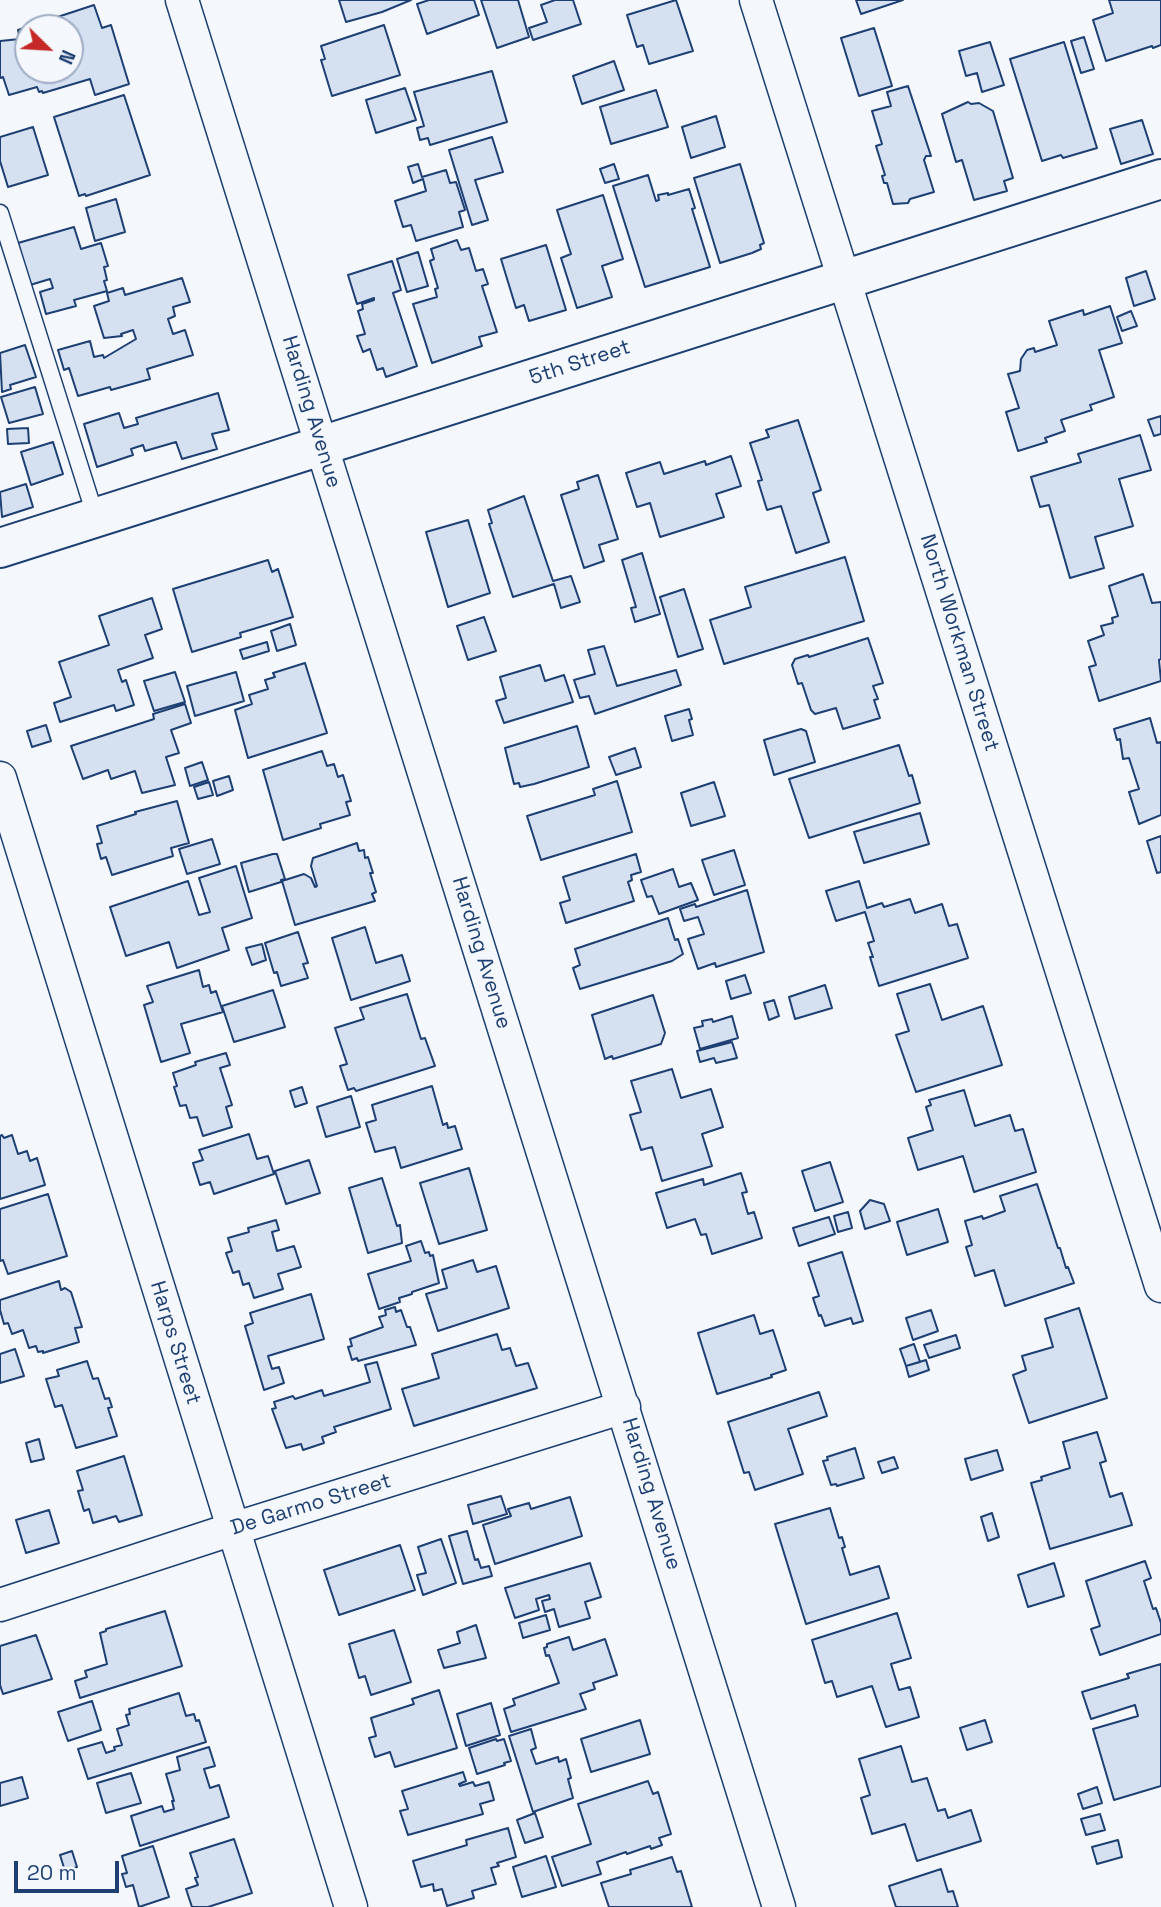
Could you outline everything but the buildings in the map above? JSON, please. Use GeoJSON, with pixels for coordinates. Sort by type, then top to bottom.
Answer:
{"type":"FeatureCollection","features":[{"type":"Feature","properties":{"kind":"street","name":"Harding Avenue"},"geometry":{"type":"LineString","coordinates":[[182,0],[779,1907]]}},
{"type":"Feature","properties":{"kind":"street","name":"North Workman Street"},"geometry":{"type":"LineString","coordinates":[[756,0],[1161,1286]]}},
{"type":"Feature","properties":{"kind":"street","name":"5th Street"},"geometry":{"type":"LineString","coordinates":[[0,548],[1161,179]]}},
{"type":"Feature","properties":{"kind":"street","name":"Harps Street"},"geometry":{"type":"LineString","coordinates":[[0,778],[351,1907]]}},
{"type":"Feature","properties":{"kind":"street","name":"De Garmo Street"},"geometry":{"type":"LineString","coordinates":[[0,1605],[624,1407]]}},
{"type":"Feature","properties":{"kind":"lane"},"geometry":{"type":"LineString","coordinates":[[0,213],[97,519]]}}]}
